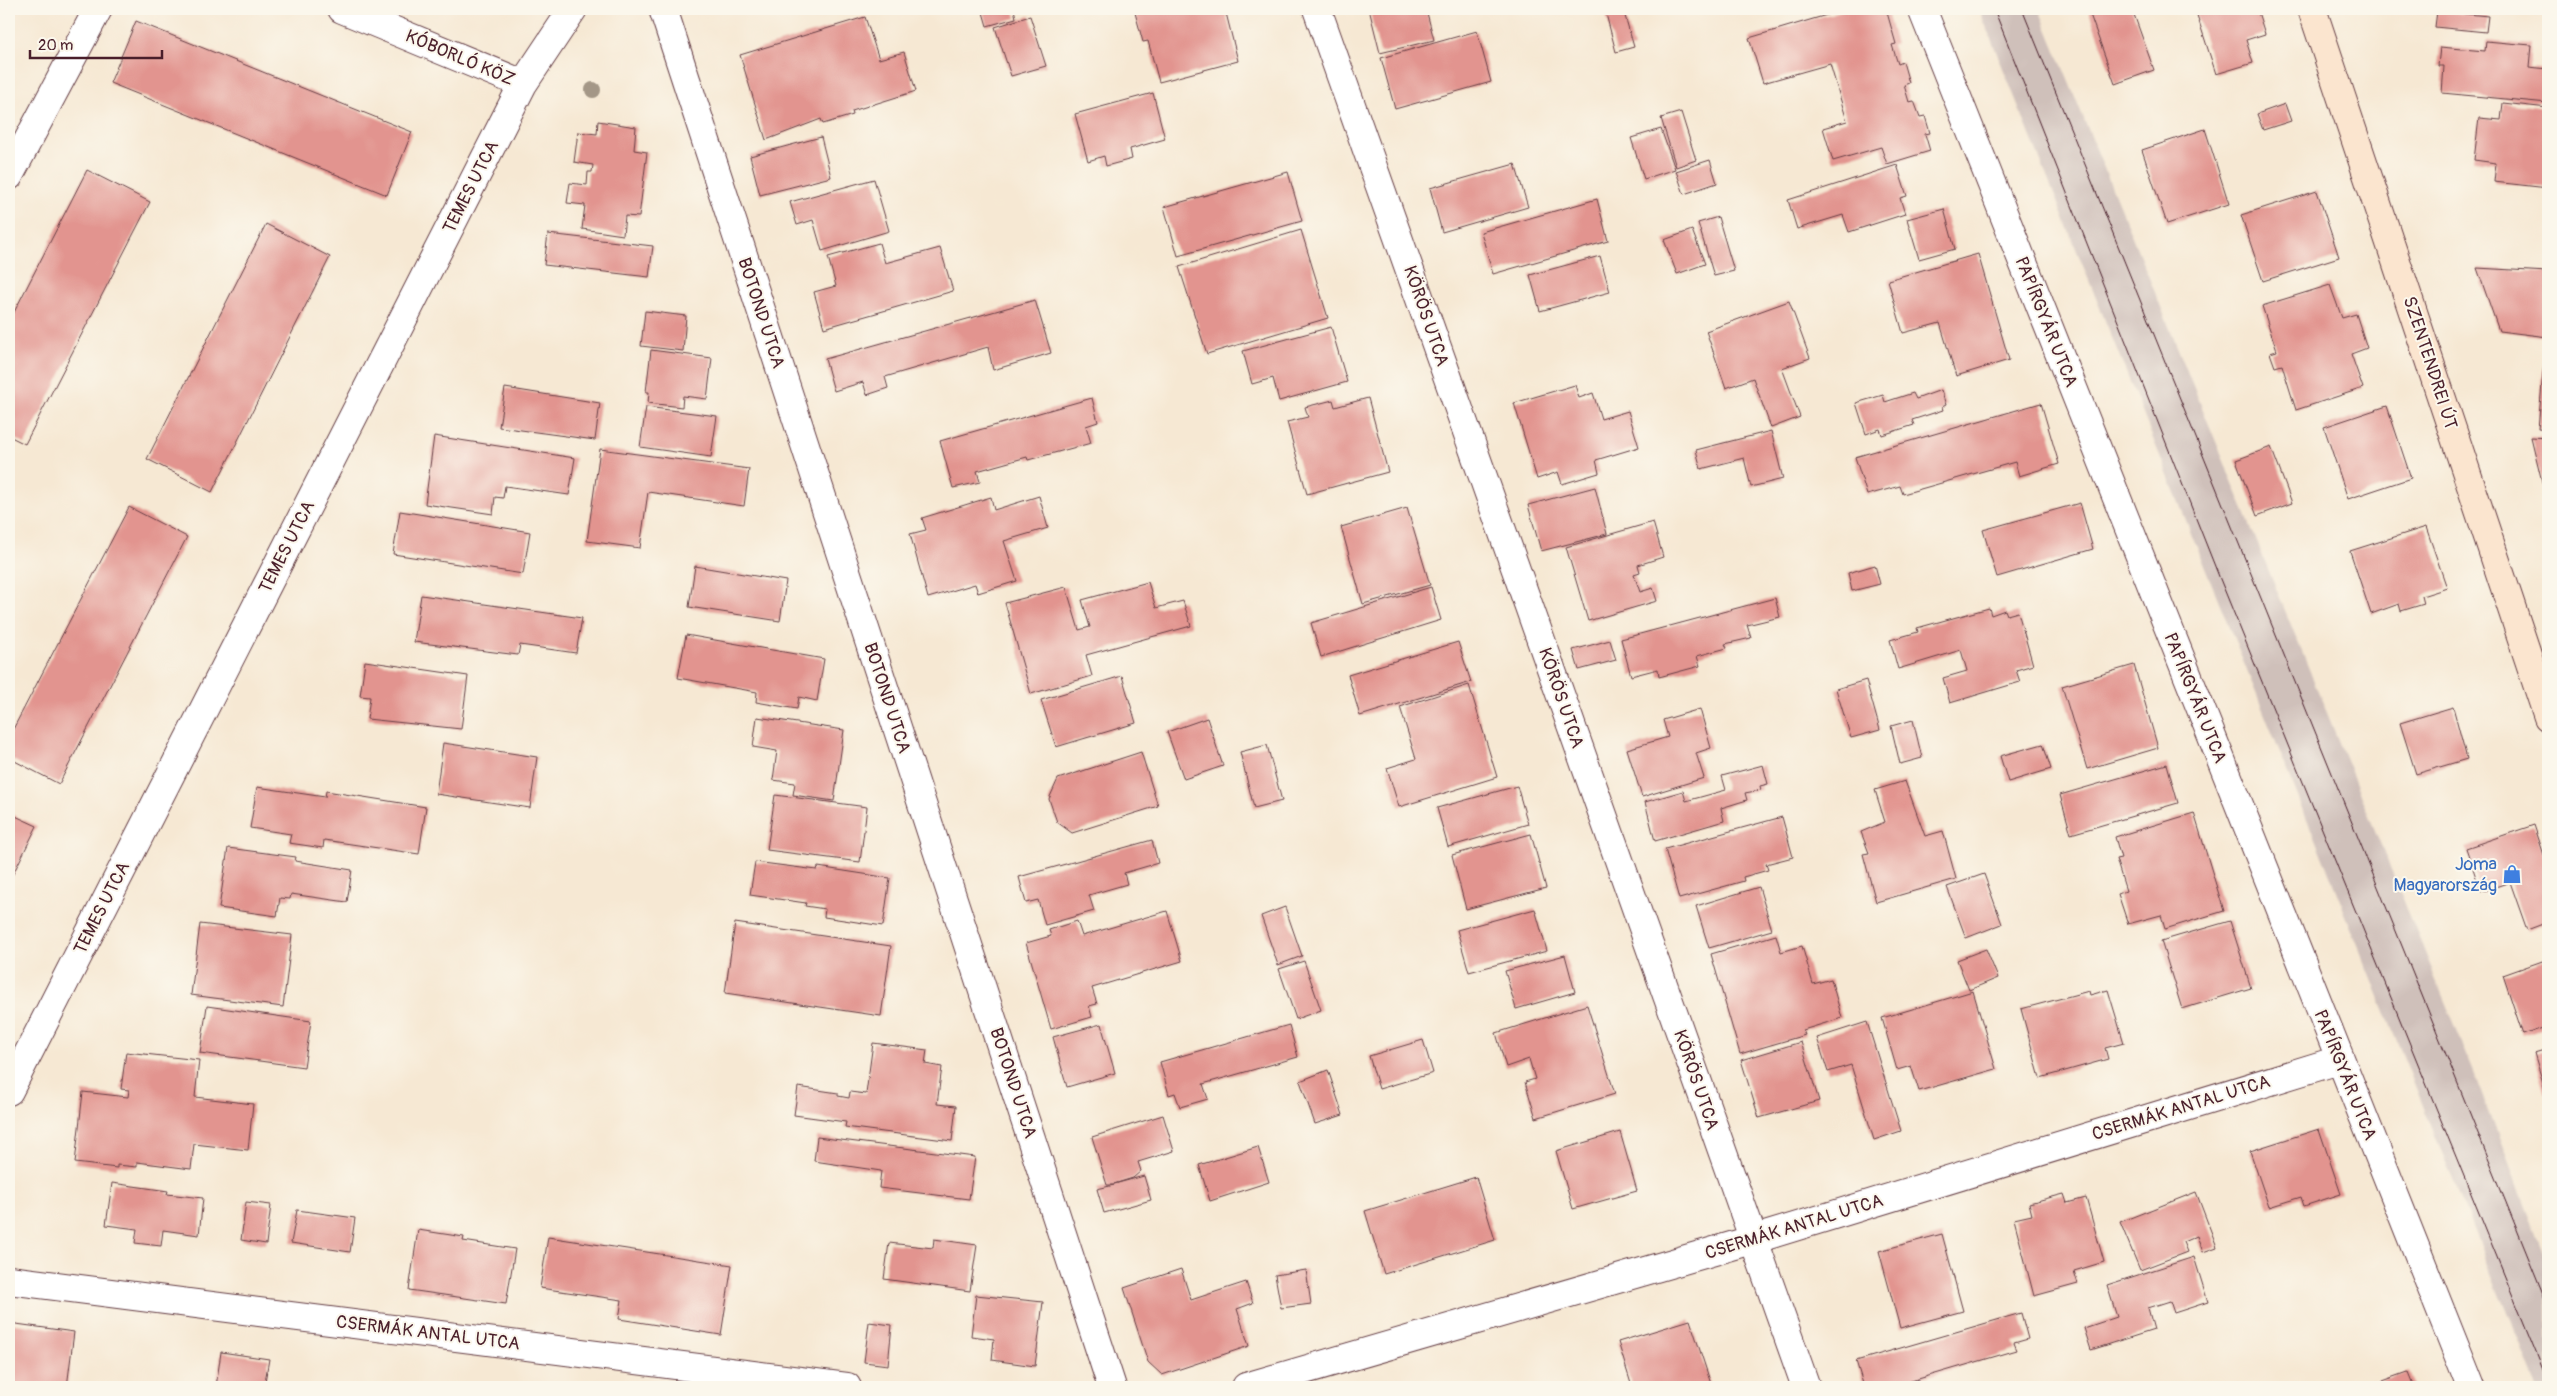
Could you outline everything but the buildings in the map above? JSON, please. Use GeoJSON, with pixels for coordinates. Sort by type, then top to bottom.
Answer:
{"type":"FeatureCollection","features":[{"type":"Feature","properties":{"kind":"main road","name":"SZENTENDREI ÚT"},"geometry":{"type":"LineString","coordinates":[[2312,9],[2541,677],[2548,717]]}},
{"type":"Feature","properties":{"kind":"street"},"geometry":{"type":"LineString","coordinates":[[9,176],[98,9]]}},
{"type":"Feature","properties":{"kind":"street","name":"KÓBORLÓ KÖZ"},"geometry":{"type":"LineString","coordinates":[[342,9],[524,84]]}},
{"type":"Feature","properties":{"kind":"street","name":"TEMES UTCA"},"geometry":{"type":"LineString","coordinates":[[9,1091],[524,84],[573,9]]}},
{"type":"Feature","properties":{"kind":"street","name":"BOTOND UTCA"},"geometry":{"type":"LineString","coordinates":[[663,9],[1112,1387]]}},
{"type":"Feature","properties":{"kind":"street","name":"KÖRÖS UTCA"},"geometry":{"type":"LineString","coordinates":[[1317,9],[1752,1240],[1806,1387]]}},
{"type":"Feature","properties":{"kind":"street","name":"PAPÍRGYÁR UTCA"},"geometry":{"type":"LineString","coordinates":[[1922,9],[2339,1060],[2471,1387]]}},
{"type":"Feature","properties":{"kind":"street","name":"CSERMÁK ANTAL UTCA"},"geometry":{"type":"LineString","coordinates":[[1246,1387],[1752,1240],[2339,1060]]}},
{"type":"Feature","properties":{"kind":"street","name":"CSERMÁK ANTAL UTCA"},"geometry":{"type":"LineString","coordinates":[[9,1280],[847,1387]]}},
{"type":"Feature","properties":{"kind":"shaded area"},"geometry":{"type":"Polygon","coordinates":[[[1979,9],[2039,9],[2473,1070],[2548,1264],[2548,1387],[2537,1387],[1979,9]]]}},
{"type":"Feature","properties":{"kind":"tram line"},"geometry":{"type":"LineString","coordinates":[[1994,9],[2220,579],[2548,1382]]}},
{"type":"Feature","properties":{"kind":"tram line"},"geometry":{"type":"LineString","coordinates":[[2022,9],[2548,1306]]}},
{"type":"Feature","properties":{"kind":"place","name":"Joma Magyarország"},"geometry":{"type":"Point","coordinates":[2512,874]}}]}
